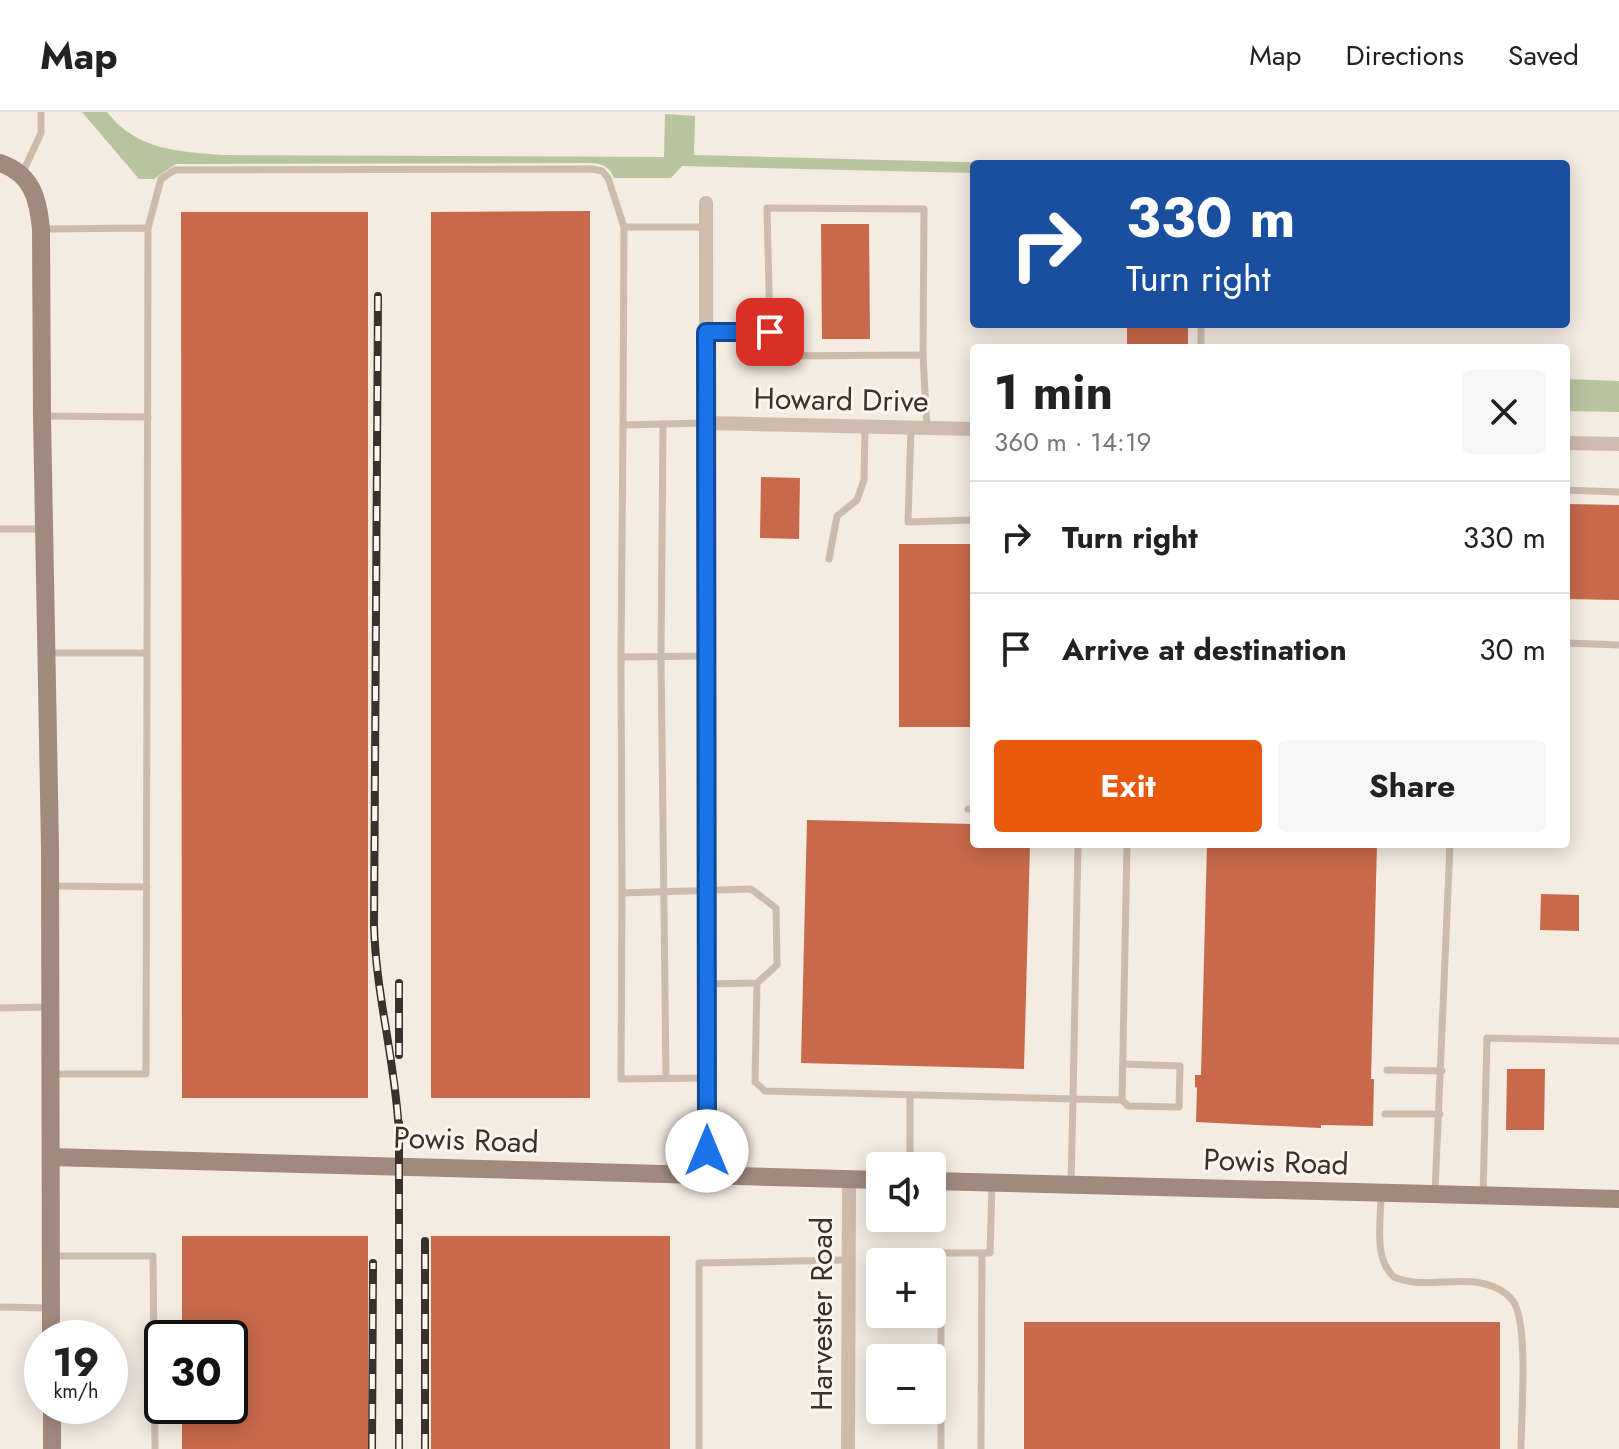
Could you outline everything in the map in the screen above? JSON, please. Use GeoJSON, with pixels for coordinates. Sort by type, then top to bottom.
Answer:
{"type":"FeatureCollection","features":[{"type":"Feature","properties":{"kind":"street"},"geometry":{"type":"LineString","coordinates":[[0,163],[22,174],[32,186],[39,205],[41,229],[51,886],[51,1320]]}},
{"type":"Feature","properties":{"kind":"street"},"geometry":{"type":"LineString","coordinates":[[706,203],[707,1175]]}},
{"type":"Feature","properties":{"kind":"street","name":"Howard Drive"},"geometry":{"type":"LineString","coordinates":[[706,423],[970,429]]}},
{"type":"Feature","properties":{"kind":"street"},"geometry":{"type":"LineString","coordinates":[[1570,443],[1619,444]]}},
{"type":"Feature","properties":{"kind":"street","name":"Powis Road"},"geometry":{"type":"LineString","coordinates":[[51,1157],[866,1180]]}},
{"type":"Feature","properties":{"kind":"street","name":"Harvester Road"},"geometry":{"type":"LineString","coordinates":[[848,1449],[849,1179]]}},
{"type":"Feature","properties":{"kind":"street","name":"Powis Road"},"geometry":{"type":"LineString","coordinates":[[946,1181],[1619,1199]]}},
{"type":"Feature","properties":{"kind":"street"},"geometry":{"type":"LineString","coordinates":[[52,1424],[52,1449]]}},
{"type":"Feature","properties":{"kind":"lane"},"geometry":{"type":"LineString","coordinates":[[22,174],[41,133],[41,112]]}},
{"type":"Feature","properties":{"kind":"lane"},"geometry":{"type":"LineString","coordinates":[[51,1074],[146,1074],[148,228],[161,179],[175,170],[531,169],[602,171],[608,178],[624,227],[621,1079],[706,1078]]}},
{"type":"Feature","properties":{"kind":"lane"},"geometry":{"type":"LineString","coordinates":[[923,355],[769,356],[767,208],[924,209],[923,355],[927,428]]}},
{"type":"Feature","properties":{"kind":"lane"},"geometry":{"type":"LineString","coordinates":[[624,227],[706,227]]}},
{"type":"Feature","properties":{"kind":"lane"},"geometry":{"type":"LineString","coordinates":[[41,229],[148,228]]}},
{"type":"Feature","properties":{"kind":"lane"},"geometry":{"type":"LineString","coordinates":[[706,332],[770,332]]}},
{"type":"Feature","properties":{"kind":"lane"},"geometry":{"type":"LineString","coordinates":[[42,416],[148,417]]}},
{"type":"Feature","properties":{"kind":"lane"},"geometry":{"type":"LineString","coordinates":[[623,425],[706,423]]}},
{"type":"Feature","properties":{"kind":"lane"},"geometry":{"type":"LineString","coordinates":[[663,424],[661,657],[666,1078]]}},
{"type":"Feature","properties":{"kind":"lane"},"geometry":{"type":"LineString","coordinates":[[829,559],[837,516],[857,500],[864,480],[865,427]]}},
{"type":"Feature","properties":{"kind":"lane"},"geometry":{"type":"LineString","coordinates":[[911,428],[908,522],[970,520]]}},
{"type":"Feature","properties":{"kind":"lane"},"geometry":{"type":"LineString","coordinates":[[1570,490],[1619,492]]}},
{"type":"Feature","properties":{"kind":"lane"},"geometry":{"type":"LineString","coordinates":[[0,529],[44,529]]}},
{"type":"Feature","properties":{"kind":"lane"},"geometry":{"type":"LineString","coordinates":[[1570,643],[1619,645]]}},
{"type":"Feature","properties":{"kind":"lane"},"geometry":{"type":"LineString","coordinates":[[46,653],[147,653]]}},
{"type":"Feature","properties":{"kind":"lane"},"geometry":{"type":"LineString","coordinates":[[621,657],[706,656]]}},
{"type":"Feature","properties":{"kind":"lane"},"geometry":{"type":"LineString","coordinates":[[1071,1185],[1078,848]]}},
{"type":"Feature","properties":{"kind":"lane"},"geometry":{"type":"LineString","coordinates":[[1122,1100],[1127,848]]}},
{"type":"Feature","properties":{"kind":"lane"},"geometry":{"type":"LineString","coordinates":[[1435,1195],[1450,848]]}},
{"type":"Feature","properties":{"kind":"lane"},"geometry":{"type":"LineString","coordinates":[[51,886],[147,887]]}},
{"type":"Feature","properties":{"kind":"lane"},"geometry":{"type":"LineString","coordinates":[[622,893],[751,889],[776,908],[777,965],[757,983],[706,984]]}},
{"type":"Feature","properties":{"kind":"lane"},"geometry":{"type":"LineString","coordinates":[[757,983],[755,1082],[772,1093],[1122,1100],[1128,1106],[1179,1107],[1180,1066],[1123,1064]]}},
{"type":"Feature","properties":{"kind":"lane"},"geometry":{"type":"LineString","coordinates":[[0,1008],[51,1007]]}},
{"type":"Feature","properties":{"kind":"lane"},"geometry":{"type":"LineString","coordinates":[[1483,1196],[1487,1038],[1619,1041]]}},
{"type":"Feature","properties":{"kind":"lane"},"geometry":{"type":"LineString","coordinates":[[1387,1070],[1442,1071]]}},
{"type":"Feature","properties":{"kind":"lane"},"geometry":{"type":"LineString","coordinates":[[910,1096],[910,1152]]}},
{"type":"Feature","properties":{"kind":"lane"},"geometry":{"type":"LineString","coordinates":[[1385,1114],[1440,1114]]}},
{"type":"Feature","properties":{"kind":"lane"},"geometry":{"type":"LineString","coordinates":[[941,1449],[941,1253],[990,1253],[992,1183]]}},
{"type":"Feature","properties":{"kind":"lane"},"geometry":{"type":"LineString","coordinates":[[1382,1193],[1381,1251],[1383,1262],[1394,1277],[1415,1282],[1485,1284],[1502,1290],[1518,1310],[1521,1332],[1521,1449]]}},
{"type":"Feature","properties":{"kind":"lane"},"geometry":{"type":"LineString","coordinates":[[981,1449],[982,1253]]}},
{"type":"Feature","properties":{"kind":"lane"},"geometry":{"type":"LineString","coordinates":[[51,1256],[153,1256],[155,1449]]}},
{"type":"Feature","properties":{"kind":"lane"},"geometry":{"type":"LineString","coordinates":[[699,1449],[699,1263],[848,1260]]}},
{"type":"Feature","properties":{"kind":"lane"},"geometry":{"type":"LineString","coordinates":[[0,1307],[51,1308]]}},
{"type":"Feature","properties":{"kind":"green space"},"geometry":{"type":"Polygon","coordinates":[[[82,112],[107,112],[131,134],[159,147],[223,155],[664,157],[665,114],[695,116],[694,155],[970,162],[970,173],[682,166],[671,178],[614,178],[605,166],[591,163],[176,164],[154,179],[139,179],[82,112]]]}},
{"type":"Feature","properties":{"kind":"green space"},"geometry":{"type":"Polygon","coordinates":[[[1570,379],[1619,381],[1619,412],[1570,411],[1570,379]]]}},
{"type":"Feature","properties":{"kind":"building"},"geometry":{"type":"Polygon","coordinates":[[[590,211],[590,1098],[431,1098],[431,212],[590,211]]]}},
{"type":"Feature","properties":{"kind":"building"},"geometry":{"type":"Polygon","coordinates":[[[181,212],[368,212],[368,1098],[182,1098],[181,212]]]}},
{"type":"Feature","properties":{"kind":"building"},"geometry":{"type":"Polygon","coordinates":[[[821,224],[869,224],[870,339],[822,339],[821,224]]]}},
{"type":"Feature","properties":{"kind":"building"},"geometry":{"type":"Polygon","coordinates":[[[1127,328],[1188,328],[1188,344],[1127,344],[1127,328]]]}},
{"type":"Feature","properties":{"kind":"building"},"geometry":{"type":"Polygon","coordinates":[[[761,477],[800,478],[799,539],[760,538],[761,477]]]}},
{"type":"Feature","properties":{"kind":"building"},"geometry":{"type":"Polygon","coordinates":[[[1570,504],[1619,505],[1619,600],[1570,599],[1570,504]]]}},
{"type":"Feature","properties":{"kind":"building"},"geometry":{"type":"Polygon","coordinates":[[[899,544],[970,544],[970,727],[899,727],[899,544]]]}},
{"type":"Feature","properties":{"kind":"building"},"geometry":{"type":"Polygon","coordinates":[[[807,820],[970,824],[970,848],[1030,848],[1024,1069],[801,1063],[807,820]]]}},
{"type":"Feature","properties":{"kind":"building"},"geometry":{"type":"Polygon","coordinates":[[[1207,848],[1377,848],[1371,1079],[1374,1079],[1373,1126],[1321,1125],[1321,1128],[1196,1122],[1195,1075],[1201,1075],[1207,848]]]}},
{"type":"Feature","properties":{"kind":"building"},"geometry":{"type":"Polygon","coordinates":[[[1541,894],[1579,895],[1579,931],[1540,930],[1541,894]]]}},
{"type":"Feature","properties":{"kind":"building"},"geometry":{"type":"Polygon","coordinates":[[[1507,1069],[1545,1069],[1544,1130],[1506,1130],[1507,1069]]]}},
{"type":"Feature","properties":{"kind":"building"},"geometry":{"type":"Polygon","coordinates":[[[182,1236],[368,1236],[368,1449],[182,1449],[182,1424],[248,1424],[248,1320],[182,1320],[182,1236]]]}},
{"type":"Feature","properties":{"kind":"building"},"geometry":{"type":"Polygon","coordinates":[[[431,1236],[670,1236],[670,1449],[431,1449],[431,1236]]]}},
{"type":"Feature","properties":{"kind":"building"},"geometry":{"type":"Polygon","coordinates":[[[1024,1322],[1500,1322],[1500,1449],[1024,1449],[1024,1322]]]}},
{"type":"Feature","properties":{"kind":"railway"},"geometry":{"type":"LineString","coordinates":[[378,296],[374,926],[399,1134]]}},
{"type":"Feature","properties":{"kind":"railway"},"geometry":{"type":"LineString","coordinates":[[399,983],[399,1055]]}},
{"type":"Feature","properties":{"kind":"railway"},"geometry":{"type":"LineString","coordinates":[[399,1123],[399,1449]]}},
{"type":"Feature","properties":{"kind":"railway"},"geometry":{"type":"LineString","coordinates":[[425,1241],[425,1449]]}},
{"type":"Feature","properties":{"kind":"railway"},"geometry":{"type":"LineString","coordinates":[[372,1449],[373,1263]]}},
{"type":"Feature","properties":{"kind":"route"},"geometry":{"type":"LineString","coordinates":[[707,1151],[706,332],[770,332]]}}]}
